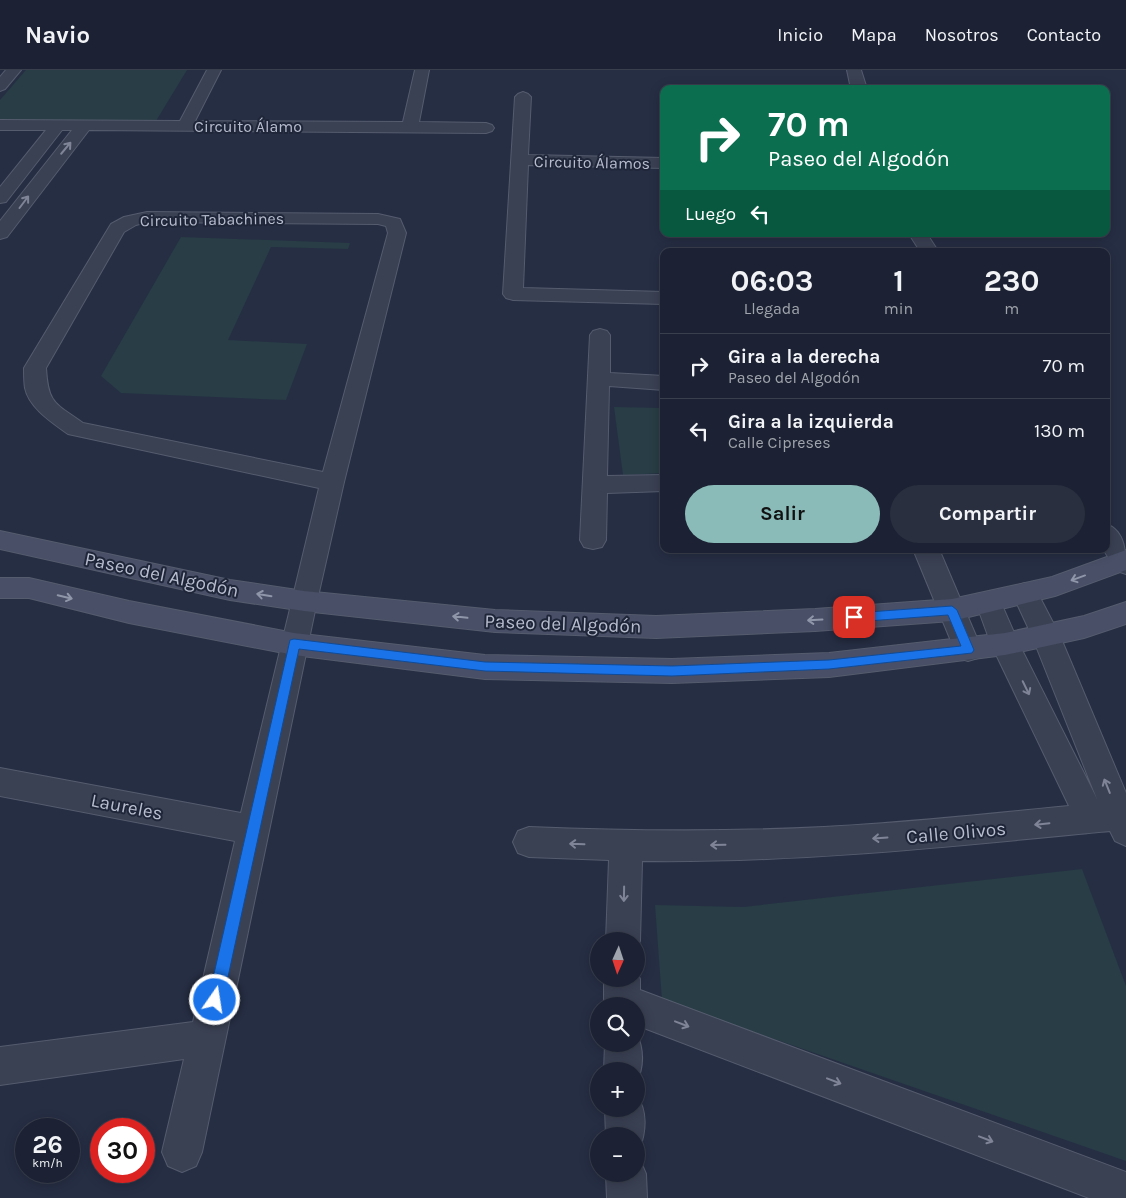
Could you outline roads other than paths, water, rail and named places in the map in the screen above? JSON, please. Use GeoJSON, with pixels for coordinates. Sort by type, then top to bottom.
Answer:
{"type":"FeatureCollection","features":[{"type":"Feature","properties":{"kind":"street"},"geometry":{"type":"LineString","coordinates":[[0,86],[14,70]]}},
{"type":"Feature","properties":{"kind":"street"},"geometry":{"type":"LineString","coordinates":[[185,126],[214,70]]}},
{"type":"Feature","properties":{"kind":"street"},"geometry":{"type":"LineString","coordinates":[[410,128],[422,70]]}},
{"type":"Feature","properties":{"kind":"street"},"geometry":{"type":"LineString","coordinates":[[854,70],[858,85]]}},
{"type":"Feature","properties":{"kind":"street"},"geometry":{"type":"LineString","coordinates":[[523,98],[513,294],[660,298]]}},
{"type":"Feature","properties":{"kind":"street","name":"Circuito Álamo"},"geometry":{"type":"LineString","coordinates":[[0,125],[486,128]]}},
{"type":"Feature","properties":{"kind":"street"},"geometry":{"type":"LineString","coordinates":[[0,198],[20,170],[58,125]]}},
{"type":"Feature","properties":{"kind":"street"},"geometry":{"type":"LineString","coordinates":[[0,233],[85,125]]}},
{"type":"Feature","properties":{"kind":"street","name":"Circuito Álamos"},"geometry":{"type":"LineString","coordinates":[[519,160],[660,163]]}},
{"type":"Feature","properties":{"kind":"street","name":"Circuito Tabachines"},"geometry":{"type":"LineString","coordinates":[[294,644],[332,482],[397,233],[394,223],[378,219],[147,217],[130,221],[117,228],[35,368],[36,390],[48,410],[76,429],[332,482]]}},
{"type":"Feature","properties":{"kind":"street"},"geometry":{"type":"LineString","coordinates":[[920,237],[927,248]]}},
{"type":"Feature","properties":{"kind":"street"},"geometry":{"type":"LineString","coordinates":[[593,540],[600,379],[600,335]]}},
{"type":"Feature","properties":{"kind":"street"},"geometry":{"type":"LineString","coordinates":[[600,379],[660,382]]}},
{"type":"Feature","properties":{"kind":"street"},"geometry":{"type":"LineString","coordinates":[[595,485],[660,483]]}},
{"type":"Feature","properties":{"kind":"street"},"geometry":{"type":"LineString","coordinates":[[1110,539],[1125,562]]}},
{"type":"Feature","properties":{"kind":"street","name":"Paseo del Algodón"},"geometry":{"type":"LineString","coordinates":[[0,540],[230,590],[304,601],[495,621],[656,627],[815,620],[952,610],[989,603],[1055,586],[1125,562]]}},
{"type":"Feature","properties":{"kind":"street"},"geometry":{"type":"LineString","coordinates":[[29,588],[53,551]]}},
{"type":"Feature","properties":{"kind":"street"},"geometry":{"type":"LineString","coordinates":[[928,553],[968,650]]}},
{"type":"Feature","properties":{"kind":"street"},"geometry":{"type":"LineString","coordinates":[[0,588],[29,588],[129,612],[294,644],[485,666],[672,671],[829,665],[968,650],[1046,636],[1126,614]]}},
{"type":"Feature","properties":{"kind":"street"},"geometry":{"type":"LineString","coordinates":[[1025,593],[1046,636],[1112,822]]}},
{"type":"Feature","properties":{"kind":"street"},"geometry":{"type":"LineString","coordinates":[[989,603],[1005,644],[1112,822]]}},
{"type":"Feature","properties":{"kind":"street"},"geometry":{"type":"LineString","coordinates":[[182,1152],[294,644]]}},
{"type":"Feature","properties":{"kind":"street","name":"Laureles"},"geometry":{"type":"LineString","coordinates":[[0,782],[254,830]]}},
{"type":"Feature","properties":{"kind":"street","name":"Calle Olivos"},"geometry":{"type":"LineString","coordinates":[[529,842],[626,846],[784,844],[1112,822]]}},
{"type":"Feature","properties":{"kind":"street"},"geometry":{"type":"LineString","coordinates":[[623,932],[626,846]]}},
{"type":"Feature","properties":{"kind":"street"},"geometry":{"type":"LineString","coordinates":[[645,1007],[1126,1192]]}},
{"type":"Feature","properties":{"kind":"street"},"geometry":{"type":"LineString","coordinates":[[0,1066],[207,1038]]}},
{"type":"Feature","properties":{"kind":"street"},"geometry":{"type":"LineString","coordinates":[[626,1182],[626,1198]]}}]}
